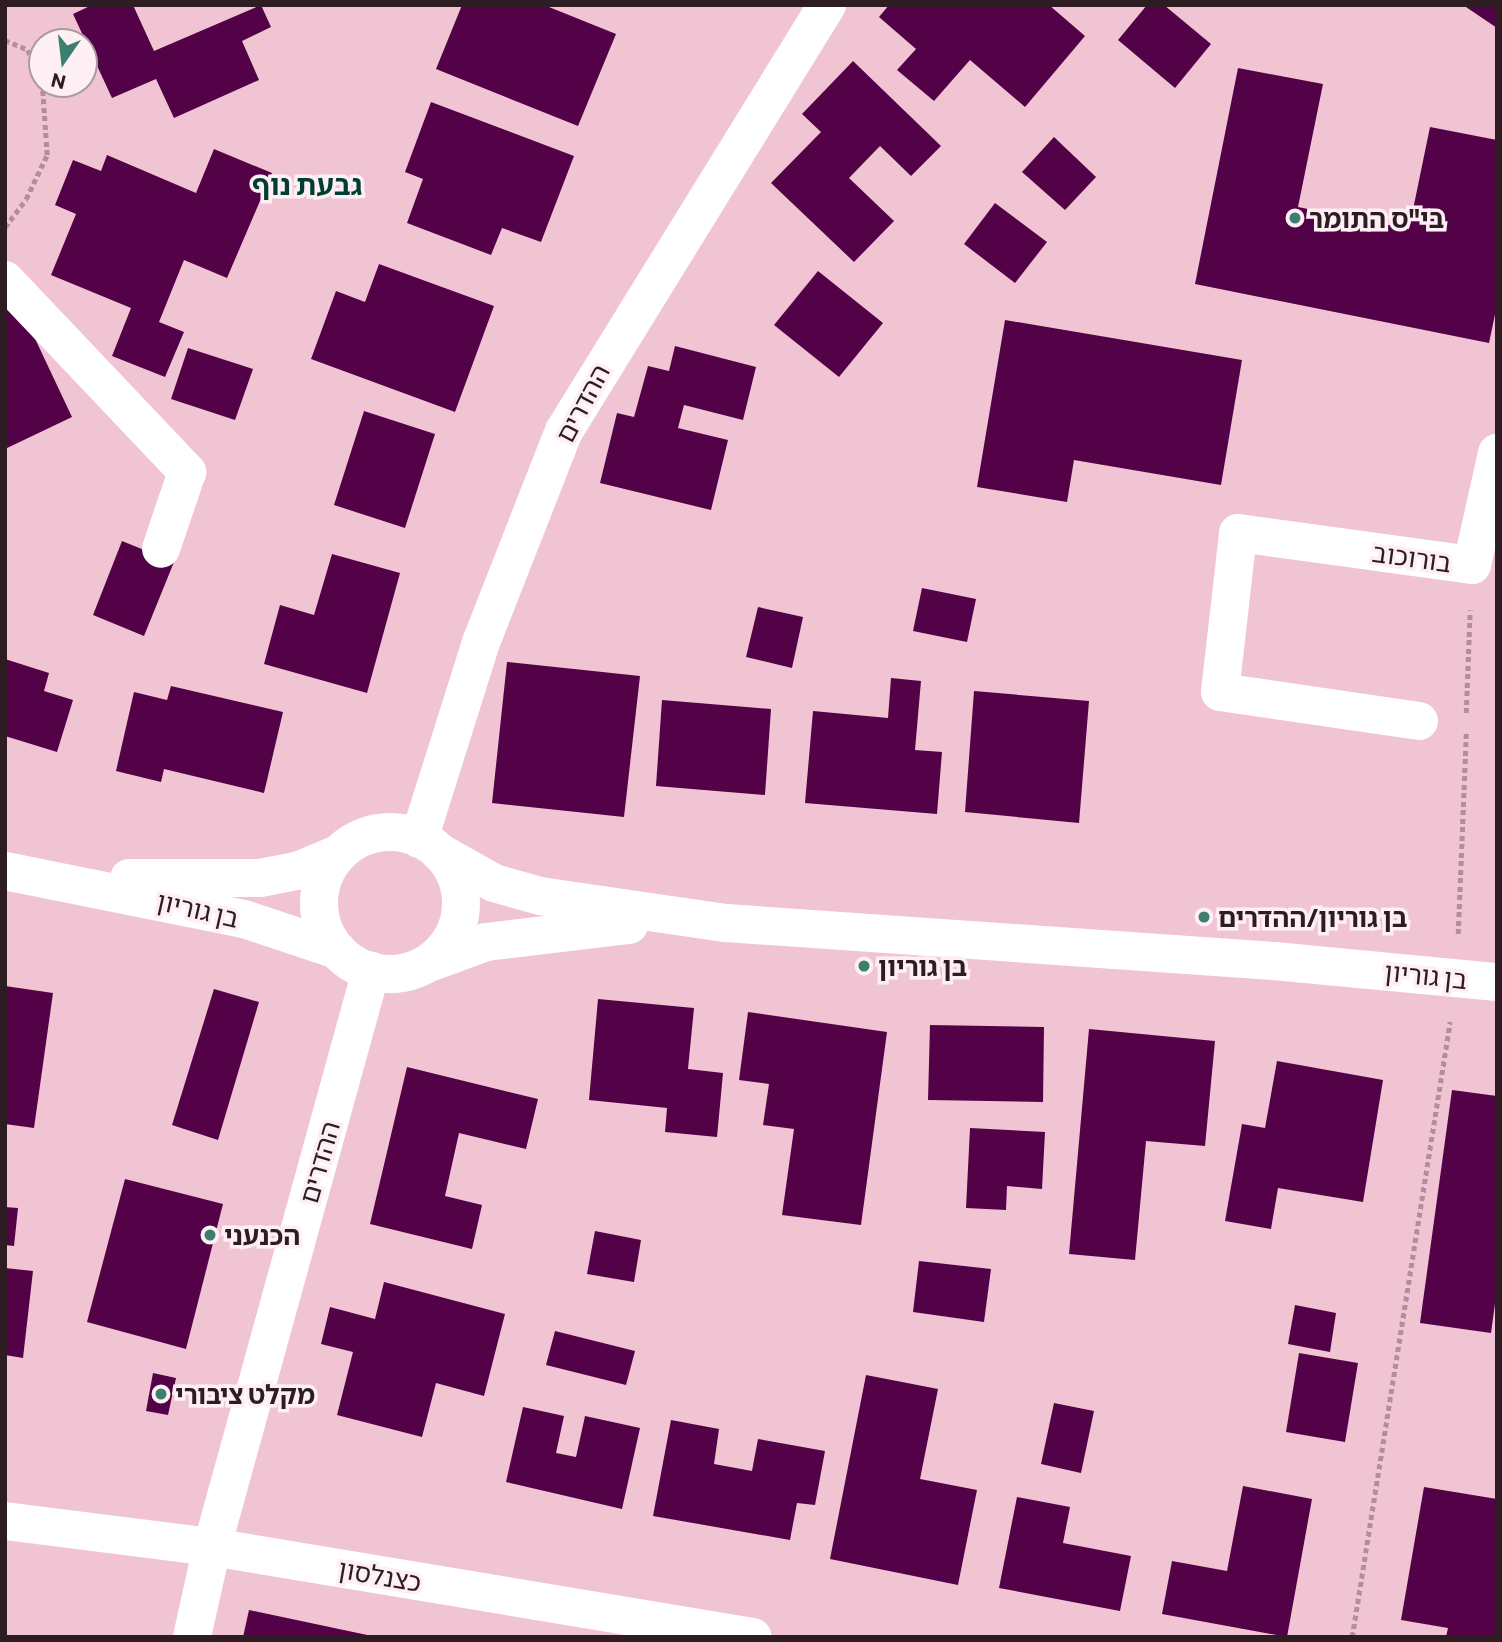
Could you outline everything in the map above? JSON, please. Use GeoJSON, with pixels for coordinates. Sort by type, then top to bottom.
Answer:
{"type":"FeatureCollection","features":[{"type":"Feature","properties":{"kind":"street","name":"ההדרים"},"geometry":{"type":"LineString","coordinates":[[429,845],[480,645],[564,431],[827,5]]}},
{"type":"Feature","properties":{"kind":"street"},"geometry":{"type":"LineString","coordinates":[[5,280],[187,471],[161,549]]}},
{"type":"Feature","properties":{"kind":"street","name":"בורוכוב"},"geometry":{"type":"LineString","coordinates":[[1419,721],[1220,692],[1238,533],[1472,565],[1497,453]]}},
{"type":"Feature","properties":{"kind":"street"},"geometry":{"type":"LineString","coordinates":[[397,832],[429,845],[458,883],[460,909],[448,944],[420,967],[396,973],[372,971],[337,950],[324,929],[319,905],[323,881],[338,855],[372,835],[397,832]]}},
{"type":"Feature","properties":{"kind":"street","name":"בן גוריון"},"geometry":{"type":"LineString","coordinates":[[429,845],[494,883],[540,896],[726,923],[1246,959],[1497,982]]}},
{"type":"Feature","properties":{"kind":"street","name":"בן גוריון"},"geometry":{"type":"LineString","coordinates":[[57,878],[260,877],[297,871],[338,855]]}},
{"type":"Feature","properties":{"kind":"street","name":"בן גוריון"},"geometry":{"type":"LineString","coordinates":[[5,872],[57,878],[244,919],[337,950]]}},
{"type":"Feature","properties":{"kind":"street","name":"בן גוריון"},"geometry":{"type":"LineString","coordinates":[[420,967],[486,942],[537,933],[602,926],[726,923]]}},
{"type":"Feature","properties":{"kind":"street","name":"ההדרים"},"geometry":{"type":"LineString","coordinates":[[192,1637],[212,1547],[372,971]]}},
{"type":"Feature","properties":{"kind":"street","name":"כצנלסון"},"geometry":{"type":"LineString","coordinates":[[5,1521],[212,1547],[753,1637]]}},
{"type":"Feature","properties":{"kind":"path"},"geometry":{"type":"LineString","coordinates":[[5,40],[28,50]]}},
{"type":"Feature","properties":{"kind":"path"},"geometry":{"type":"LineString","coordinates":[[5,227],[26,199],[47,155],[43,98]]}},
{"type":"Feature","properties":{"kind":"path"},"geometry":{"type":"LineString","coordinates":[[1466,717],[1472,565]]}},
{"type":"Feature","properties":{"kind":"path"},"geometry":{"type":"LineString","coordinates":[[1352,1637],[1457,979],[1466,730]]}},
{"type":"Feature","properties":{"kind":"building"},"geometry":{"type":"Polygon","coordinates":[[[92,5],[133,5],[154,51],[261,5],[271,27],[242,41],[259,80],[174,118],[156,79],[112,98],[98,68],[98,28],[80,28],[73,14],[92,5]]]}},
{"type":"Feature","properties":{"kind":"building"},"geometry":{"type":"Polygon","coordinates":[[[462,5],[544,5],[616,34],[578,126],[436,69],[462,5]]]}},
{"type":"Feature","properties":{"kind":"building"},"geometry":{"type":"Polygon","coordinates":[[[889,5],[1049,5],[1085,36],[1025,107],[970,60],[934,101],[897,70],[916,49],[879,17],[889,5]]]}},
{"type":"Feature","properties":{"kind":"building"},"geometry":{"type":"Polygon","coordinates":[[[1147,5],[1164,5],[1211,44],[1175,88],[1118,40],[1147,5]]]}},
{"type":"Feature","properties":{"kind":"building"},"geometry":{"type":"Polygon","coordinates":[[[1463,5],[1497,5],[1497,28],[1463,5]]]}},
{"type":"Feature","properties":{"kind":"building"},"geometry":{"type":"Polygon","coordinates":[[[853,61],[941,146],[911,176],[880,146],[849,178],[894,221],[854,262],[771,183],[821,132],[802,114],[853,61]]]}},
{"type":"Feature","properties":{"kind":"building"},"geometry":{"type":"Polygon","coordinates":[[[1238,68],[1323,84],[1298,207],[1409,229],[1430,127],[1497,140],[1497,305],[1489,343],[1195,284],[1238,68]]]}},
{"type":"Feature","properties":{"kind":"building"},"geometry":{"type":"Polygon","coordinates":[[[431,102],[574,156],[541,242],[502,228],[491,255],[407,223],[423,179],[405,172],[431,102]]]}},
{"type":"Feature","properties":{"kind":"building"},"geometry":{"type":"Polygon","coordinates":[[[1054,137],[1096,177],[1065,210],[1022,172],[1054,137]]]}},
{"type":"Feature","properties":{"kind":"building"},"geometry":{"type":"Polygon","coordinates":[[[214,149],[272,173],[227,278],[184,260],[159,322],[184,332],[165,377],[112,356],[131,308],[51,275],[76,214],[55,205],[73,160],[101,171],[107,155],[196,193],[214,149]]]}},
{"type":"Feature","properties":{"kind":"building"},"geometry":{"type":"Polygon","coordinates":[[[995,203],[1047,242],[1015,283],[964,244],[995,203]]]}},
{"type":"Feature","properties":{"kind":"building"},"geometry":{"type":"Polygon","coordinates":[[[379,264],[494,306],[455,412],[311,359],[336,291],[365,302],[379,264]]]}},
{"type":"Feature","properties":{"kind":"building"},"geometry":{"type":"Polygon","coordinates":[[[818,271],[883,323],[839,377],[774,325],[818,271]]]}},
{"type":"Feature","properties":{"kind":"building"},"geometry":{"type":"Polygon","coordinates":[[[13,292],[72,417],[5,449],[5,296],[13,292]]]}},
{"type":"Feature","properties":{"kind":"building"},"geometry":{"type":"Polygon","coordinates":[[[1005,320],[1242,360],[1221,485],[1074,460],[1067,502],[977,487],[1005,320]]]}},
{"type":"Feature","properties":{"kind":"building"},"geometry":{"type":"Polygon","coordinates":[[[675,346],[756,367],[743,420],[684,405],[678,428],[728,440],[711,510],[600,483],[617,413],[634,417],[648,366],[669,371],[675,346]]]}},
{"type":"Feature","properties":{"kind":"building"},"geometry":{"type":"Polygon","coordinates":[[[188,348],[253,369],[235,420],[171,399],[188,348]]]}},
{"type":"Feature","properties":{"kind":"building"},"geometry":{"type":"Polygon","coordinates":[[[364,411],[435,434],[405,528],[334,505],[364,411]]]}},
{"type":"Feature","properties":{"kind":"building"},"geometry":{"type":"Polygon","coordinates":[[[122,541],[174,562],[144,636],[93,615],[122,541]]]}},
{"type":"Feature","properties":{"kind":"building"},"geometry":{"type":"Polygon","coordinates":[[[332,554],[400,573],[367,693],[264,664],[280,605],[314,615],[332,554]]]}},
{"type":"Feature","properties":{"kind":"building"},"geometry":{"type":"Polygon","coordinates":[[[922,588],[976,599],[967,642],[913,631],[922,588]]]}},
{"type":"Feature","properties":{"kind":"building"},"geometry":{"type":"Polygon","coordinates":[[[758,607],[803,617],[792,668],[746,657],[758,607]]]}},
{"type":"Feature","properties":{"kind":"building"},"geometry":{"type":"Polygon","coordinates":[[[5,659],[49,673],[44,691],[73,700],[57,752],[5,736],[5,659]]]}},
{"type":"Feature","properties":{"kind":"building"},"geometry":{"type":"Polygon","coordinates":[[[507,662],[640,676],[624,817],[492,803],[507,662]]]}},
{"type":"Feature","properties":{"kind":"building"},"geometry":{"type":"Polygon","coordinates":[[[891,678],[921,681],[915,750],[942,752],[937,814],[805,803],[813,711],[888,718],[891,678]]]}},
{"type":"Feature","properties":{"kind":"building"},"geometry":{"type":"Polygon","coordinates":[[[171,686],[283,712],[264,793],[164,769],[161,782],[116,771],[134,692],[167,700],[171,686]]]}},
{"type":"Feature","properties":{"kind":"building"},"geometry":{"type":"Polygon","coordinates":[[[974,691],[1089,701],[1079,823],[965,812],[974,691]]]}},
{"type":"Feature","properties":{"kind":"building"},"geometry":{"type":"Polygon","coordinates":[[[662,700],[771,709],[765,795],[656,786],[662,700]]]}},
{"type":"Feature","properties":{"kind":"building"},"geometry":{"type":"Polygon","coordinates":[[[5,986],[53,993],[34,1128],[5,1124],[5,986]]]}},
{"type":"Feature","properties":{"kind":"building"},"geometry":{"type":"Polygon","coordinates":[[[214,989],[259,1002],[218,1140],[172,1125],[214,989]]]}},
{"type":"Feature","properties":{"kind":"building"},"geometry":{"type":"Polygon","coordinates":[[[598,999],[694,1008],[688,1069],[723,1073],[717,1137],[665,1132],[667,1108],[589,1100],[598,999]]]}},
{"type":"Feature","properties":{"kind":"building"},"geometry":{"type":"Polygon","coordinates":[[[748,1012],[887,1032],[861,1225],[782,1215],[794,1129],[763,1125],[769,1084],[739,1080],[748,1012]]]}},
{"type":"Feature","properties":{"kind":"building"},"geometry":{"type":"Polygon","coordinates":[[[930,1025],[1044,1027],[1043,1102],[928,1100],[930,1025]]]}},
{"type":"Feature","properties":{"kind":"building"},"geometry":{"type":"Polygon","coordinates":[[[1089,1029],[1215,1041],[1205,1146],[1146,1141],[1135,1260],[1069,1254],[1089,1029]]]}},
{"type":"Feature","properties":{"kind":"building"},"geometry":{"type":"Polygon","coordinates":[[[1277,1061],[1383,1080],[1363,1202],[1278,1188],[1271,1229],[1225,1221],[1242,1124],[1265,1128],[1277,1061]]]}},
{"type":"Feature","properties":{"kind":"building"},"geometry":{"type":"Polygon","coordinates":[[[407,1067],[538,1099],[526,1149],[459,1133],[445,1196],[482,1205],[472,1249],[370,1224],[407,1067]]]}},
{"type":"Feature","properties":{"kind":"building"},"geometry":{"type":"Polygon","coordinates":[[[1452,1090],[1497,1096],[1497,1289],[1491,1333],[1420,1323],[1452,1090]]]}},
{"type":"Feature","properties":{"kind":"building"},"geometry":{"type":"Polygon","coordinates":[[[970,1128],[1045,1132],[1042,1189],[1007,1186],[1006,1210],[966,1208],[970,1128]]]}},
{"type":"Feature","properties":{"kind":"building"},"geometry":{"type":"Polygon","coordinates":[[[125,1179],[223,1204],[186,1349],[87,1322],[125,1179]]]}},
{"type":"Feature","properties":{"kind":"building"},"geometry":{"type":"Polygon","coordinates":[[[5,1207],[18,1208],[14,1246],[5,1245],[5,1207]]]}},
{"type":"Feature","properties":{"kind":"building"},"geometry":{"type":"Polygon","coordinates":[[[595,1231],[641,1240],[634,1282],[587,1274],[595,1231]]]}},
{"type":"Feature","properties":{"kind":"building"},"geometry":{"type":"Polygon","coordinates":[[[919,1261],[991,1269],[984,1322],[913,1312],[919,1261]]]}},
{"type":"Feature","properties":{"kind":"building"},"geometry":{"type":"Polygon","coordinates":[[[5,1268],[33,1271],[23,1358],[5,1355],[5,1268]]]}},
{"type":"Feature","properties":{"kind":"building"},"geometry":{"type":"Polygon","coordinates":[[[384,1282],[505,1314],[484,1396],[436,1383],[422,1437],[337,1415],[353,1352],[321,1344],[330,1307],[375,1319],[384,1282]]]}},
{"type":"Feature","properties":{"kind":"building"},"geometry":{"type":"Polygon","coordinates":[[[1295,1305],[1336,1313],[1330,1352],[1288,1344],[1295,1305]]]}},
{"type":"Feature","properties":{"kind":"building"},"geometry":{"type":"Polygon","coordinates":[[[555,1331],[635,1351],[626,1385],[546,1365],[555,1331]]]}},
{"type":"Feature","properties":{"kind":"building"},"geometry":{"type":"Polygon","coordinates":[[[1299,1353],[1358,1363],[1345,1442],[1286,1432],[1299,1353]]]}},
{"type":"Feature","properties":{"kind":"building","name":"מקלט ציבורי"},"geometry":{"type":"Polygon","coordinates":[[[153,1373],[176,1378],[168,1415],[146,1411],[153,1373]]]}},
{"type":"Feature","properties":{"kind":"building"},"geometry":{"type":"Polygon","coordinates":[[[866,1375],[938,1389],[920,1479],[977,1490],[958,1585],[830,1559],[866,1375]]]}},
{"type":"Feature","properties":{"kind":"building"},"geometry":{"type":"Polygon","coordinates":[[[1054,1403],[1094,1411],[1081,1473],[1041,1464],[1054,1403]]]}},
{"type":"Feature","properties":{"kind":"building"},"geometry":{"type":"Polygon","coordinates":[[[523,1407],[564,1416],[556,1453],[576,1457],[585,1416],[640,1428],[622,1509],[506,1482],[523,1407]]]}},
{"type":"Feature","properties":{"kind":"building"},"geometry":{"type":"Polygon","coordinates":[[[671,1420],[719,1429],[714,1464],[752,1471],[758,1439],[825,1451],[815,1505],[797,1503],[790,1540],[653,1516],[671,1420]]]}},
{"type":"Feature","properties":{"kind":"building"},"geometry":{"type":"Polygon","coordinates":[[[1243,1486],[1312,1499],[1287,1637],[1162,1614],[1172,1561],[1227,1571],[1243,1486]]]}},
{"type":"Feature","properties":{"kind":"building"},"geometry":{"type":"Polygon","coordinates":[[[1424,1487],[1497,1499],[1497,1637],[1446,1637],[1448,1628],[1401,1620],[1424,1487]]]}},
{"type":"Feature","properties":{"kind":"building"},"geometry":{"type":"Polygon","coordinates":[[[1017,1497],[1070,1507],[1063,1543],[1131,1556],[1120,1611],[999,1588],[1017,1497]]]}},
{"type":"Feature","properties":{"kind":"building"},"geometry":{"type":"Polygon","coordinates":[[[249,1610],[372,1636],[372,1637],[243,1637],[249,1610]]]}},
{"type":"Feature","properties":{"kind":"place","name":"בי\"ס התומר"},"geometry":{"type":"Point","coordinates":[1295,218]}},
{"type":"Feature","properties":{"kind":"place","name":"בן גוריון/ההדרים"},"geometry":{"type":"Point","coordinates":[1204,917]}},
{"type":"Feature","properties":{"kind":"place","name":"בן גוריון"},"geometry":{"type":"Point","coordinates":[864,966]}},
{"type":"Feature","properties":{"kind":"place","name":"הכנעני"},"geometry":{"type":"Point","coordinates":[210,1235]}},
{"type":"Feature","properties":{"kind":"place","name":"מקלט ציבורי"},"geometry":{"type":"Point","coordinates":[161,1394]}},
{"type":"Feature","properties":{"kind":"district","name":"גבעת נוף"},"geometry":{"type":"Point","coordinates":[307,184]}}]}
